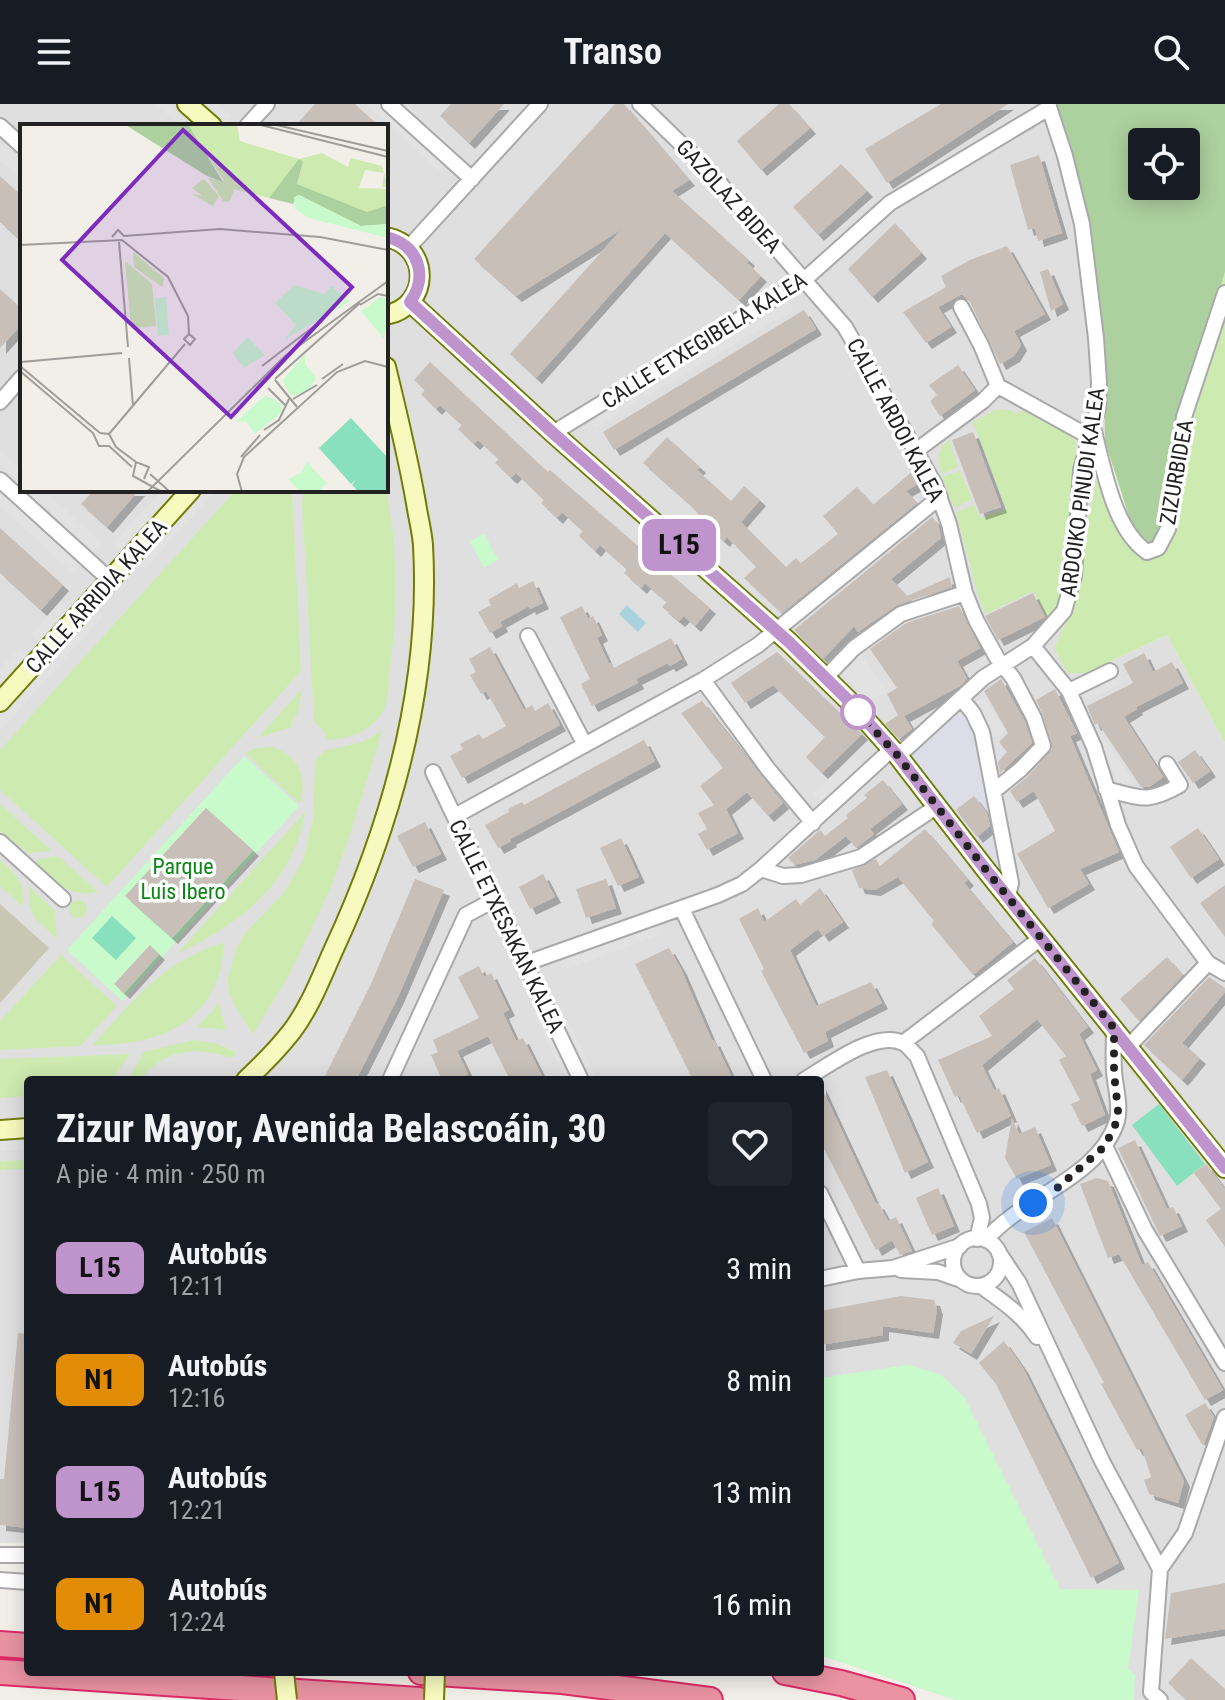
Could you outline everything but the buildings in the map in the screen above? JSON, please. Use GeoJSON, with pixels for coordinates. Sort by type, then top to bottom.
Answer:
{"type":"FeatureCollection","features":[{"type":"Feature","properties":{"kind":"highway"},"geometry":{"type":"LineString","coordinates":[[0,1644],[24,1646]]}},
{"type":"Feature","properties":{"kind":"highway"},"geometry":{"type":"LineString","coordinates":[[0,1672],[24,1674]]}},
{"type":"Feature","properties":{"kind":"highway"},"geometry":{"type":"LineString","coordinates":[[60,1676],[419,1700]]}},
{"type":"Feature","properties":{"kind":"highway"},"geometry":{"type":"LineString","coordinates":[[484,1676],[562,1681],[710,1700]]}},
{"type":"Feature","properties":{"kind":"highway"},"geometry":{"type":"LineString","coordinates":[[805,1676],[893,1698]]}},
{"type":"Feature","properties":{"kind":"street"},"geometry":{"type":"LineString","coordinates":[[187,104],[210,124]]}},
{"type":"Feature","properties":{"kind":"street"},"geometry":{"type":"LineString","coordinates":[[249,124],[267,104]]}},
{"type":"Feature","properties":{"kind":"street"},"geometry":{"type":"LineString","coordinates":[[389,104],[472,179]]}},
{"type":"Feature","properties":{"kind":"street"},"geometry":{"type":"LineString","coordinates":[[409,247],[540,104]]}},
{"type":"Feature","properties":{"kind":"street","name":"GAZOLAZ BIDEA"},"geometry":{"type":"LineString","coordinates":[[640,104],[709,171],[845,327]]}},
{"type":"Feature","properties":{"kind":"street","name":"CALLE ETXEGIBELA KALEA"},"geometry":{"type":"LineString","coordinates":[[553,433],[804,280],[890,203],[1048,106]]}},
{"type":"Feature","properties":{"kind":"street","name":"ARDOIKO PINUDI KALEA"},"geometry":{"type":"LineString","coordinates":[[524,964],[682,909],[742,884],[983,678],[1033,646],[1064,611],[1074,576],[1081,470],[1098,408],[1099,382],[1082,224],[1065,156],[1048,106]]}},
{"type":"Feature","properties":{"kind":"street"},"geometry":{"type":"LineString","coordinates":[[0,126],[20,144]]}},
{"type":"Feature","properties":{"kind":"street"},"geometry":{"type":"LineString","coordinates":[[388,237],[409,247],[419,265],[420,275],[416,294],[410,302],[402,310],[388,314]]}},
{"type":"Feature","properties":{"kind":"street","name":"ZIZURBIDEA"},"geometry":{"type":"LineString","coordinates":[[1090,430],[1122,525],[1134,543],[1147,552],[1158,548],[1168,529],[1184,417],[1225,293]]}},
{"type":"Feature","properties":{"kind":"street"},"geometry":{"type":"LineString","coordinates":[[410,302],[826,677],[895,752],[1225,1168]]}},
{"type":"Feature","properties":{"kind":"street"},"geometry":{"type":"LineString","coordinates":[[961,307],[998,386],[1051,418],[1090,430]]}},
{"type":"Feature","properties":{"kind":"street","name":"CALLE ARDOI KALEA"},"geometry":{"type":"LineString","coordinates":[[845,327],[917,450],[940,497],[965,593],[976,620],[1013,678],[1034,718],[1043,746],[994,791]]}},
{"type":"Feature","properties":{"kind":"street"},"geometry":{"type":"LineString","coordinates":[[250,1076],[293,1030],[349,917],[391,800],[412,718],[423,631],[423,543],[408,454],[388,375]]}},
{"type":"Feature","properties":{"kind":"street"},"geometry":{"type":"LineString","coordinates":[[0,402],[20,379]]}},
{"type":"Feature","properties":{"kind":"street"},"geometry":{"type":"LineString","coordinates":[[917,450],[983,401],[998,386]]}},
{"type":"Feature","properties":{"kind":"street"},"geometry":{"type":"LineString","coordinates":[[0,480],[110,580]]}},
{"type":"Feature","properties":{"kind":"street","name":"CALLE ARRIDIA KALEA"},"geometry":{"type":"LineString","coordinates":[[0,702],[189,492]]}},
{"type":"Feature","properties":{"kind":"street"},"geometry":{"type":"LineString","coordinates":[[455,816],[703,680],[758,645],[940,497]]}},
{"type":"Feature","properties":{"kind":"street"},"geometry":{"type":"LineString","coordinates":[[826,677],[854,648],[901,614],[965,593]]}},
{"type":"Feature","properties":{"kind":"street"},"geometry":{"type":"LineString","coordinates":[[528,636],[585,745]]}},
{"type":"Feature","properties":{"kind":"street"},"geometry":{"type":"LineString","coordinates":[[1033,646],[1069,691],[1094,747],[1106,789],[1136,866],[1208,963],[1225,973]]}},
{"type":"Feature","properties":{"kind":"street"},"geometry":{"type":"LineString","coordinates":[[1069,691],[1110,671]]}},
{"type":"Feature","properties":{"kind":"street"},"geometry":{"type":"LineString","coordinates":[[703,680],[768,769],[813,823]]}},
{"type":"Feature","properties":{"kind":"street"},"geometry":{"type":"LineString","coordinates":[[961,698],[982,732],[1011,883],[1008,897]]}},
{"type":"Feature","properties":{"kind":"street"},"geometry":{"type":"LineString","coordinates":[[1106,789],[1144,799],[1155,798],[1180,785],[1167,764]]}},
{"type":"Feature","properties":{"kind":"street","name":"CALLE ETXESAKAN KALEA"},"geometry":{"type":"LineString","coordinates":[[433,772],[579,1076]]}},
{"type":"Feature","properties":{"kind":"street"},"geometry":{"type":"LineString","coordinates":[[761,869],[783,876],[801,875],[861,857],[936,807]]}},
{"type":"Feature","properties":{"kind":"street"},"geometry":{"type":"LineString","coordinates":[[0,842],[63,899]]}},
{"type":"Feature","properties":{"kind":"street"},"geometry":{"type":"LineString","coordinates":[[392,1076],[466,915],[494,900]]}},
{"type":"Feature","properties":{"kind":"street"},"geometry":{"type":"LineString","coordinates":[[682,909],[762,1076]]}},
{"type":"Feature","properties":{"kind":"street"},"geometry":{"type":"LineString","coordinates":[[903,1043],[1041,938]]}},
{"type":"Feature","properties":{"kind":"street"},"geometry":{"type":"LineString","coordinates":[[1115,1081],[1208,963]]}},
{"type":"Feature","properties":{"kind":"street"},"geometry":{"type":"LineString","coordinates":[[824,1278],[893,1268],[982,1240],[998,1226],[1055,1190],[1105,1146],[1117,1121],[1114,1028]]}},
{"type":"Feature","properties":{"kind":"street"},"geometry":{"type":"LineString","coordinates":[[811,1076],[872,1041],[886,1039],[903,1043],[917,1056],[979,1204],[982,1240]]}},
{"type":"Feature","properties":{"kind":"street"},"geometry":{"type":"LineString","coordinates":[[0,1130],[24,1128]]}},
{"type":"Feature","properties":{"kind":"street"},"geometry":{"type":"LineString","coordinates":[[1105,1146],[1145,1230],[1225,1363]]}},
{"type":"Feature","properties":{"kind":"street"},"geometry":{"type":"LineString","coordinates":[[824,1201],[858,1271]]}},
{"type":"Feature","properties":{"kind":"street"},"geometry":{"type":"LineString","coordinates":[[982,1240],[999,1253],[1019,1283],[1102,1461],[1160,1569]]}},
{"type":"Feature","properties":{"kind":"street"},"geometry":{"type":"LineString","coordinates":[[960,1246],[955,1252],[953,1267],[961,1280]]}},
{"type":"Feature","properties":{"kind":"street"},"geometry":{"type":"LineString","coordinates":[[893,1268],[905,1272],[938,1272],[981,1286],[988,1284],[998,1274],[999,1253]]}},
{"type":"Feature","properties":{"kind":"street"},"geometry":{"type":"LineString","coordinates":[[981,1286],[1028,1324],[1056,1363]]}},
{"type":"Feature","properties":{"kind":"street"},"geometry":{"type":"LineString","coordinates":[[1160,1700],[1151,1692],[1160,1569],[1185,1533],[1225,1417]]}},
{"type":"Feature","properties":{"kind":"street"},"geometry":{"type":"LineString","coordinates":[[0,1555],[24,1555]]}},
{"type":"Feature","properties":{"kind":"street"},"geometry":{"type":"LineString","coordinates":[[0,1580],[24,1582]]}},
{"type":"Feature","properties":{"kind":"street"},"geometry":{"type":"LineString","coordinates":[[824,1671],[893,1698]]}},
{"type":"Feature","properties":{"kind":"street"},"geometry":{"type":"LineString","coordinates":[[284,1676],[287,1700]]}},
{"type":"Feature","properties":{"kind":"street"},"geometry":{"type":"LineString","coordinates":[[434,1700],[435,1676]]}},
{"type":"Feature","properties":{"kind":"shaded area"},"geometry":{"type":"Polygon","coordinates":[[[0,104],[1056,104],[1092,233],[1103,329],[1105,441],[1087,522],[1075,604],[1085,673],[1167,635],[1225,743],[1225,1700],[956,1700],[824,1656],[824,1076],[24,1076],[24,1542],[0,1543],[0,104]]]}},
{"type":"Feature","properties":{"kind":"shaded area"},"geometry":{"type":"Polygon","coordinates":[[[156,104],[172,104],[195,124],[178,124],[156,104]]]}},
{"type":"Feature","properties":{"kind":"shaded area"},"geometry":{"type":"Polygon","coordinates":[[[202,104],[218,104],[231,116],[224,124],[202,104]]]}},
{"type":"Feature","properties":{"kind":"shaded area"},"geometry":{"type":"Polygon","coordinates":[[[366,104],[376,104],[447,168],[442,173],[366,104]]]}},
{"type":"Feature","properties":{"kind":"shaded area"},"geometry":{"type":"Polygon","coordinates":[[[397,104],[406,104],[460,153],[456,158],[397,104]]]}},
{"type":"Feature","properties":{"kind":"shaded area"},"geometry":{"type":"Polygon","coordinates":[[[0,142],[20,159],[20,177],[0,160],[0,142]]]}},
{"type":"Feature","properties":{"kind":"shaded area"},"geometry":{"type":"Polygon","coordinates":[[[789,301],[794,309],[595,427],[589,419],[789,301]]]}},
{"type":"Feature","properties":{"kind":"shaded area"},"geometry":{"type":"Polygon","coordinates":[[[0,451],[20,469],[20,484],[0,466],[0,451]]]}},
{"type":"Feature","properties":{"kind":"shaded area"},"geometry":{"type":"Polygon","coordinates":[[[0,491],[81,564],[73,573],[0,506],[0,491]]]}},
{"type":"Feature","properties":{"kind":"shaded area"},"geometry":{"type":"Polygon","coordinates":[[[28,492],[45,492],[101,542],[93,551],[28,492]]]}},
{"type":"Feature","properties":{"kind":"shaded area"},"geometry":{"type":"Polygon","coordinates":[[[160,492],[175,492],[122,549],[114,542],[160,492]]]}},
{"type":"Feature","properties":{"kind":"shaded area"},"geometry":{"type":"Polygon","coordinates":[[[199,492],[214,492],[144,570],[136,562],[199,492]]]}},
{"type":"Feature","properties":{"kind":"shaded area"},"geometry":{"type":"Polygon","coordinates":[[[60,603],[68,610],[39,642],[31,635],[60,603]]]}},
{"type":"Feature","properties":{"kind":"shaded area"},"geometry":{"type":"Polygon","coordinates":[[[96,608],[104,615],[0,731],[0,714],[96,608]]]}},
{"type":"Feature","properties":{"kind":"shaded area"},"geometry":{"type":"Polygon","coordinates":[[[20,646],[28,654],[0,685],[0,669],[20,646]]]}},
{"type":"Feature","properties":{"kind":"shaded area"},"geometry":{"type":"Polygon","coordinates":[[[859,653],[887,691],[869,703],[841,671],[859,653]]]}},
{"type":"Feature","properties":{"kind":"shaded area"},"geometry":{"type":"Polygon","coordinates":[[[1112,678],[1122,683],[1090,700],[1081,694],[1112,678]]]}},
{"type":"Feature","properties":{"kind":"shaded area"},"geometry":{"type":"Polygon","coordinates":[[[984,697],[1005,731],[994,738],[973,703],[984,697]]]}},
{"type":"Feature","properties":{"kind":"shaded area"},"geometry":{"type":"Polygon","coordinates":[[[963,717],[974,727],[982,744],[999,829],[1006,877],[1003,879],[912,760],[912,751],[949,718],[963,717]],[[974,797],[957,811],[977,836],[994,822],[974,797]]]}},
{"type":"Feature","properties":{"kind":"shaded area"},"geometry":{"type":"Polygon","coordinates":[[[1100,733],[1134,782],[1125,789],[1098,750],[1103,746],[1096,736],[1100,733]]]}},
{"type":"Feature","properties":{"kind":"shaded area"},"geometry":{"type":"Polygon","coordinates":[[[854,757],[865,765],[824,802],[812,794],[854,757]]]}},
{"type":"Feature","properties":{"kind":"shaded area"},"geometry":{"type":"Polygon","coordinates":[[[0,904],[49,948],[0,1003],[0,904]]]}},
{"type":"Feature","properties":{"kind":"shaded area"},"geometry":{"type":"Polygon","coordinates":[[[654,924],[658,935],[567,969],[563,957],[654,924]]]}},
{"type":"Feature","properties":{"kind":"shaded area"},"geometry":{"type":"Polygon","coordinates":[[[538,1010],[570,1076],[564,1076],[533,1012],[538,1010]]]}},
{"type":"Feature","properties":{"kind":"shaded area"},"geometry":{"type":"Polygon","coordinates":[[[566,1016],[595,1076],[589,1076],[560,1018],[566,1016]]]}},
{"type":"Feature","properties":{"kind":"shaded area"},"geometry":{"type":"Polygon","coordinates":[[[24,1139],[24,1150],[0,1151],[0,1140],[24,1139]]]}},
{"type":"Feature","properties":{"kind":"green space"},"geometry":{"type":"Polygon","coordinates":[[[1056,104],[1225,104],[1225,272],[1188,391],[1163,538],[1149,549],[1131,523],[1105,441],[1103,329],[1092,233],[1056,104]]]}},
{"type":"Feature","properties":{"kind":"green space"},"geometry":{"type":"Polygon","coordinates":[[[1225,272],[1225,743],[1167,635],[1085,673],[1067,673],[1054,648],[1075,604],[1087,522],[1102,455],[1134,543],[1145,554],[1188,391],[1225,272]]]}},
{"type":"Feature","properties":{"kind":"green space"},"geometry":{"type":"Polygon","coordinates":[[[995,410],[1020,414],[1022,410],[1068,432],[1076,442],[1066,580],[1062,599],[1048,618],[1033,591],[985,614],[956,512],[974,505],[980,518],[1006,509],[973,422],[995,410]]]}},
{"type":"Feature","properties":{"kind":"green space"},"geometry":{"type":"Polygon","coordinates":[[[949,440],[958,467],[942,474],[940,456],[942,447],[949,440]]]}},
{"type":"Feature","properties":{"kind":"green space"},"geometry":{"type":"Polygon","coordinates":[[[960,471],[972,499],[954,508],[942,477],[960,471]]]}},
{"type":"Feature","properties":{"kind":"green space"},"geometry":{"type":"Polygon","coordinates":[[[234,492],[292,492],[301,671],[107,887],[0,790],[0,750],[234,492]]]}},
{"type":"Feature","properties":{"kind":"green space"},"geometry":{"type":"Polygon","coordinates":[[[304,492],[386,492],[393,533],[396,578],[387,701],[378,718],[367,728],[354,735],[331,740],[314,721],[302,501],[304,492]]]}},
{"type":"Feature","properties":{"kind":"green space"},"geometry":{"type":"Polygon","coordinates":[[[484,534],[498,560],[484,568],[470,541],[484,534]]]}},
{"type":"Feature","properties":{"kind":"green space"},"geometry":{"type":"Polygon","coordinates":[[[302,689],[292,727],[258,738],[302,689]]]}},
{"type":"Feature","properties":{"kind":"green space"},"geometry":{"type":"Polygon","coordinates":[[[382,731],[329,892],[289,975],[253,1034],[234,1005],[228,978],[237,947],[247,931],[283,894],[303,860],[313,820],[315,761],[324,751],[362,742],[382,731]]]}},
{"type":"Feature","properties":{"kind":"green space"},"geometry":{"type":"Polygon","coordinates":[[[272,747],[288,755],[299,769],[303,786],[300,804],[245,753],[255,748],[272,747]]]}},
{"type":"Feature","properties":{"kind":"green space","name":"Parque Luis Ibero"},"geometry":{"type":"Polygon","coordinates":[[[244,756],[299,806],[122,1001],[67,950],[244,756]]]}},
{"type":"Feature","properties":{"kind":"green space"},"geometry":{"type":"Polygon","coordinates":[[[0,804],[52,851],[28,853],[0,831],[0,804]]]}},
{"type":"Feature","properties":{"kind":"green space"},"geometry":{"type":"Polygon","coordinates":[[[305,812],[289,861],[260,899],[221,929],[177,954],[305,812]]]}},
{"type":"Feature","properties":{"kind":"green space"},"geometry":{"type":"Polygon","coordinates":[[[54,856],[61,858],[98,892],[69,890],[34,861],[54,856]]]}},
{"type":"Feature","properties":{"kind":"green space"},"geometry":{"type":"Polygon","coordinates":[[[0,860],[22,885],[22,906],[0,886],[0,860]]]}},
{"type":"Feature","properties":{"kind":"green space"},"geometry":{"type":"Polygon","coordinates":[[[29,886],[55,911],[57,938],[34,916],[29,886]]]}},
{"type":"Feature","properties":{"kind":"green space"},"geometry":{"type":"Polygon","coordinates":[[[78,900],[87,909],[78,918],[69,909],[78,900]]]}},
{"type":"Feature","properties":{"kind":"green space"},"geometry":{"type":"Polygon","coordinates":[[[112,916],[136,938],[116,960],[92,938],[112,916]]]}},
{"type":"Feature","properties":{"kind":"green space"},"geometry":{"type":"Polygon","coordinates":[[[224,943],[220,970],[212,992],[183,1023],[142,1040],[93,1045],[151,984],[185,959],[224,943]]]}},
{"type":"Feature","properties":{"kind":"green space"},"geometry":{"type":"Polygon","coordinates":[[[61,955],[117,1006],[80,1046],[0,1050],[0,1021],[61,955]]]}},
{"type":"Feature","properties":{"kind":"green space"},"geometry":{"type":"Polygon","coordinates":[[[219,1003],[226,1030],[197,1027],[219,1003]]]}},
{"type":"Feature","properties":{"kind":"green space"},"geometry":{"type":"Polygon","coordinates":[[[193,1040],[218,1044],[235,1052],[235,1055],[230,1058],[205,1052],[181,1053],[159,1062],[144,1076],[130,1076],[144,1052],[193,1040]]]}},
{"type":"Feature","properties":{"kind":"green space"},"geometry":{"type":"Polygon","coordinates":[[[130,1054],[115,1076],[24,1076],[24,1096],[0,1098],[0,1059],[130,1054]]]}},
{"type":"Feature","properties":{"kind":"green space"},"geometry":{"type":"Polygon","coordinates":[[[1159,1104],[1205,1164],[1177,1186],[1132,1125],[1159,1104]]]}},
{"type":"Feature","properties":{"kind":"green space"},"geometry":{"type":"Polygon","coordinates":[[[24,1160],[24,1169],[0,1170],[0,1161],[24,1160]]]}},
{"type":"Feature","properties":{"kind":"green space"},"geometry":{"type":"Polygon","coordinates":[[[907,1365],[940,1374],[964,1397],[1060,1589],[1139,1590],[1128,1669],[1135,1675],[1134,1700],[956,1700],[824,1656],[824,1377],[907,1365]]]}},
{"type":"Feature","properties":{"kind":"water"},"geometry":{"type":"Polygon","coordinates":[[[627,605],[646,623],[638,632],[619,614],[627,605]]]}},
{"type":"Feature","properties":{"kind":"bus line","name":"L15"},"geometry":{"type":"LineString","coordinates":[[388,237],[409,247],[419,265],[419,285],[410,302],[789,642],[848,700],[898,756],[1225,1168]]}},
{"type":"Feature","properties":{"kind":"route"},"geometry":{"type":"LineString","coordinates":[[858,712],[853,707],[898,756],[1114,1028],[1117,1121],[1105,1146],[1055,1190],[1033,1203]]}}]}
